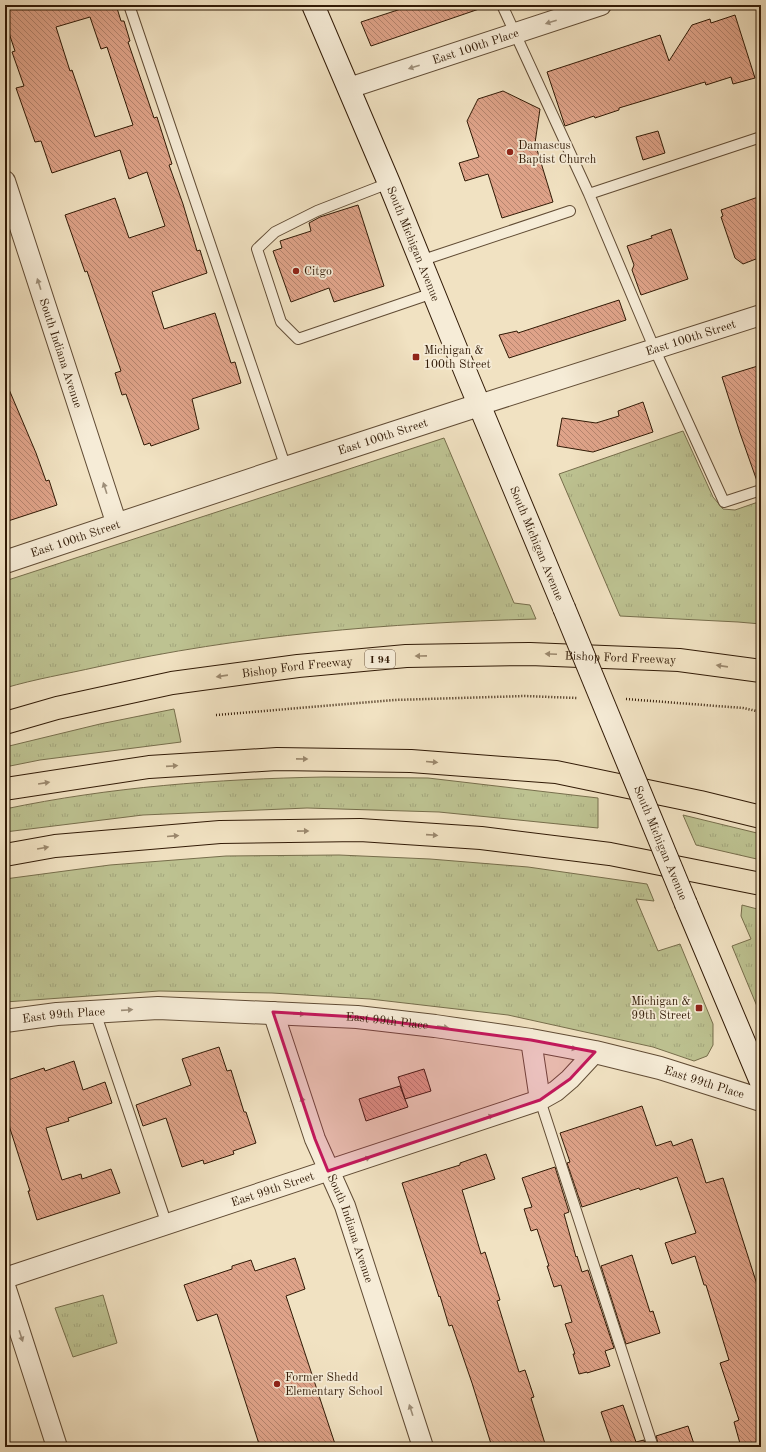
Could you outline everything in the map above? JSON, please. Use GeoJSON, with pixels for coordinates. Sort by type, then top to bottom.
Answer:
{"type":"FeatureCollection","features":[{"type":"Feature","properties":{"kind":"highway","name":"Bishop Ford Freeway"},"geometry":{"type":"LineString","coordinates":[[5,723],[57,708],[172,683],[298,666],[406,656],[537,654],[679,660],[761,671]]}},
{"type":"Feature","properties":{"kind":"highway"},"geometry":{"type":"LineString","coordinates":[[5,789],[157,767],[277,759],[411,761],[556,772],[700,802],[761,817]]}},
{"type":"Feature","properties":{"kind":"highway"},"geometry":{"type":"LineString","coordinates":[[5,855],[55,846],[220,832],[360,830],[481,838],[610,854],[761,884]]}},
{"type":"Feature","properties":{"kind":"street","name":"South Michigan Avenue"},"geometry":{"type":"LineString","coordinates":[[313,5],[389,183],[479,405],[761,1082]]}},
{"type":"Feature","properties":{"kind":"street","name":"East 100th Place"},"geometry":{"type":"LineString","coordinates":[[349,88],[601,5]]}},
{"type":"Feature","properties":{"kind":"street","name":"South Indiana Avenue"},"geometry":{"type":"LineString","coordinates":[[5,181],[117,525]]}},
{"type":"Feature","properties":{"kind":"street","name":"East 100th Street"},"geometry":{"type":"LineString","coordinates":[[5,562],[286,468],[761,315]]}},
{"type":"Feature","properties":{"kind":"street","name":"East 99th Place"},"geometry":{"type":"LineString","coordinates":[[5,1021],[57,1014],[158,1008],[357,1017],[435,1026],[531,1040],[595,1052],[660,1068],[761,1100]]}},
{"type":"Feature","properties":{"kind":"street","name":"South Indiana Avenue"},"geometry":{"type":"LineString","coordinates":[[273,1012],[314,1139],[344,1206],[423,1447]]}},
{"type":"Feature","properties":{"kind":"street"},"geometry":{"type":"LineString","coordinates":[[531,1040],[540,1100]]}},
{"type":"Feature","properties":{"kind":"street","name":"East 99th Street"},"geometry":{"type":"LineString","coordinates":[[5,1278],[540,1100],[556,1091],[570,1080],[595,1052]]}},
{"type":"Feature","properties":{"kind":"street"},"geometry":{"type":"LineString","coordinates":[[5,1286],[57,1447]]}},
{"type":"Feature","properties":{"kind":"lane"},"geometry":{"type":"LineString","coordinates":[[129,5],[286,468]]}},
{"type":"Feature","properties":{"kind":"lane"},"geometry":{"type":"LineString","coordinates":[[502,5],[514,34],[589,194],[655,350],[724,502],[761,490]]}},
{"type":"Feature","properties":{"kind":"lane"},"geometry":{"type":"LineString","coordinates":[[589,194],[761,138]]}},
{"type":"Feature","properties":{"kind":"lane"},"geometry":{"type":"LineString","coordinates":[[389,183],[316,210],[275,232],[257,249],[281,322],[298,339],[433,293]]}},
{"type":"Feature","properties":{"kind":"lane"},"geometry":{"type":"LineString","coordinates":[[420,261],[570,211]]}},
{"type":"Feature","properties":{"kind":"lane"},"geometry":{"type":"LineString","coordinates":[[95,1012],[167,1225]]}},
{"type":"Feature","properties":{"kind":"lane"},"geometry":{"type":"LineString","coordinates":[[540,1100],[653,1447]]}},
{"type":"Feature","properties":{"kind":"path"},"geometry":{"type":"LineString","coordinates":[[216,715],[394,700],[525,696],[581,698]]}},
{"type":"Feature","properties":{"kind":"path"},"geometry":{"type":"LineString","coordinates":[[620,699],[743,708],[761,712]]}},
{"type":"Feature","properties":{"kind":"highlighted area"},"geometry":{"type":"Polygon","coordinates":[[[273,1012],[357,1017],[531,1040],[595,1052],[570,1079],[540,1100],[328,1171],[315,1139],[273,1012]]]}},
{"type":"Feature","properties":{"kind":"green space"},"geometry":{"type":"Polygon","coordinates":[[[683,431],[713,497],[723,509],[735,510],[761,501],[761,624],[620,616],[559,474],[683,431]]]}},
{"type":"Feature","properties":{"kind":"green space"},"geometry":{"type":"Polygon","coordinates":[[[444,438],[514,603],[530,605],[536,619],[425,624],[315,632],[260,639],[151,656],[39,679],[5,688],[5,581],[444,438]]]}},
{"type":"Feature","properties":{"kind":"green space"},"geometry":{"type":"Polygon","coordinates":[[[174,709],[181,742],[40,760],[5,767],[5,747],[100,724],[174,709]]]}},
{"type":"Feature","properties":{"kind":"green space"},"geometry":{"type":"Polygon","coordinates":[[[324,777],[428,778],[598,798],[598,828],[439,812],[307,808],[143,815],[5,832],[5,809],[44,801],[124,790],[204,782],[324,777]]]}},
{"type":"Feature","properties":{"kind":"green space"},"geometry":{"type":"Polygon","coordinates":[[[683,815],[761,834],[761,860],[696,845],[683,815]]]}},
{"type":"Feature","properties":{"kind":"green space"},"geometry":{"type":"Polygon","coordinates":[[[339,855],[430,859],[528,867],[647,884],[654,901],[636,899],[658,951],[680,944],[713,1024],[713,1045],[707,1056],[694,1061],[653,1047],[508,1015],[370,999],[272,993],[159,991],[5,1002],[5,879],[110,865],[226,856],[339,855]]]}},
{"type":"Feature","properties":{"kind":"green space"},"geometry":{"type":"Polygon","coordinates":[[[742,905],[761,910],[761,1016],[732,946],[751,939],[741,916],[742,905]]]}},
{"type":"Feature","properties":{"kind":"green space"},"geometry":{"type":"Polygon","coordinates":[[[103,1295],[117,1343],[73,1357],[55,1308],[103,1295]]]}},
{"type":"Feature","properties":{"kind":"building"},"geometry":{"type":"Polygon","coordinates":[[[5,5],[116,5],[121,21],[124,21],[130,41],[128,42],[154,118],[157,117],[172,164],[169,165],[183,204],[197,251],[200,250],[207,273],[152,292],[164,329],[215,313],[231,363],[235,362],[241,383],[192,399],[199,429],[151,446],[150,443],[144,445],[126,394],[122,395],[115,373],[121,371],[87,271],[85,272],[65,215],[115,198],[129,238],[165,226],[147,172],[129,179],[120,150],[52,173],[41,141],[35,142],[16,88],[24,86],[12,52],[15,51],[5,21],[5,5]],[[90,17],[56,27],[70,71],[72,70],[95,137],[133,125],[107,47],[101,49],[90,17]]]}},
{"type":"Feature","properties":{"kind":"building"},"geometry":{"type":"Polygon","coordinates":[[[413,5],[482,5],[482,8],[371,46],[361,22],[413,5]]]}},
{"type":"Feature","properties":{"kind":"building"},"geometry":{"type":"Polygon","coordinates":[[[735,15],[755,78],[733,84],[731,77],[706,85],[705,82],[619,108],[619,110],[595,118],[594,116],[565,126],[547,72],[660,35],[669,61],[692,25],[710,19],[711,23],[735,15]]]}},
{"type":"Feature","properties":{"kind":"building","name":"Damascus Baptist Church"},"geometry":{"type":"Polygon","coordinates":[[[503,91],[540,109],[535,143],[553,202],[502,218],[488,174],[465,181],[459,163],[479,157],[467,121],[478,99],[503,91]]]}},
{"type":"Feature","properties":{"kind":"building"},"geometry":{"type":"Polygon","coordinates":[[[658,131],[665,153],[643,160],[636,137],[658,131]]]}},
{"type":"Feature","properties":{"kind":"building"},"geometry":{"type":"Polygon","coordinates":[[[761,196],[761,257],[743,264],[735,258],[721,217],[723,216],[721,210],[761,196]]]}},
{"type":"Feature","properties":{"kind":"building","name":"Citgo"},"geometry":{"type":"Polygon","coordinates":[[[358,205],[384,286],[334,302],[329,288],[291,302],[273,251],[282,248],[280,241],[311,231],[309,223],[320,217],[358,205]]]}},
{"type":"Feature","properties":{"kind":"building"},"geometry":{"type":"Polygon","coordinates":[[[671,229],[688,279],[641,295],[632,270],[634,265],[627,246],[652,238],[651,236],[671,229]]]}},
{"type":"Feature","properties":{"kind":"building"},"geometry":{"type":"Polygon","coordinates":[[[619,300],[626,320],[509,358],[499,335],[517,331],[518,333],[619,300]]]}},
{"type":"Feature","properties":{"kind":"building"},"geometry":{"type":"Polygon","coordinates":[[[761,365],[761,483],[758,484],[722,377],[761,365]]]}},
{"type":"Feature","properties":{"kind":"building"},"geometry":{"type":"Polygon","coordinates":[[[5,380],[36,453],[46,481],[49,480],[57,505],[5,522],[5,380]]]}},
{"type":"Feature","properties":{"kind":"building"},"geometry":{"type":"Polygon","coordinates":[[[643,402],[653,432],[593,452],[557,446],[562,418],[596,423],[619,416],[618,411],[643,402]]]}},
{"type":"Feature","properties":{"kind":"building"},"geometry":{"type":"Polygon","coordinates":[[[219,1047],[227,1071],[231,1070],[244,1112],[246,1112],[256,1143],[233,1151],[234,1154],[204,1164],[203,1160],[182,1167],[166,1118],[143,1126],[136,1105],[191,1085],[182,1059],[219,1047]]]}},
{"type":"Feature","properties":{"kind":"building"},"geometry":{"type":"Polygon","coordinates":[[[74,1061],[83,1090],[105,1082],[112,1103],[68,1118],[69,1121],[46,1128],[62,1180],[81,1174],[82,1179],[111,1169],[120,1193],[37,1220],[28,1191],[30,1191],[5,1113],[5,1081],[44,1068],[45,1071],[74,1061]]]}},
{"type":"Feature","properties":{"kind":"building"},"geometry":{"type":"Polygon","coordinates":[[[424,1069],[431,1091],[405,1099],[398,1077],[424,1069]]]}},
{"type":"Feature","properties":{"kind":"building"},"geometry":{"type":"Polygon","coordinates":[[[400,1086],[408,1107],[366,1121],[359,1099],[400,1086]]]}},
{"type":"Feature","properties":{"kind":"building"},"geometry":{"type":"Polygon","coordinates":[[[642,1106],[656,1146],[671,1141],[673,1146],[692,1139],[706,1183],[723,1178],[761,1297],[761,1447],[741,1447],[734,1422],[739,1420],[720,1363],[729,1360],[706,1285],[704,1285],[695,1256],[672,1264],[665,1243],[696,1233],[677,1177],[640,1190],[639,1188],[582,1207],[567,1163],[570,1162],[560,1133],[642,1106]]]}},
{"type":"Feature","properties":{"kind":"building"},"geometry":{"type":"Polygon","coordinates":[[[486,1154],[495,1179],[462,1190],[481,1254],[485,1252],[500,1300],[497,1301],[519,1372],[525,1370],[534,1397],[531,1398],[546,1447],[492,1447],[452,1325],[449,1326],[440,1296],[439,1297],[402,1183],[460,1165],[460,1163],[486,1154]]]}},
{"type":"Feature","properties":{"kind":"building"},"geometry":{"type":"Polygon","coordinates":[[[555,1167],[569,1212],[564,1214],[576,1257],[577,1256],[582,1272],[588,1270],[614,1348],[605,1351],[610,1366],[587,1373],[579,1374],[573,1354],[575,1354],[565,1324],[572,1322],[561,1285],[554,1287],[537,1229],[531,1231],[524,1209],[532,1207],[522,1178],[555,1167]]]}},
{"type":"Feature","properties":{"kind":"building"},"geometry":{"type":"Polygon","coordinates":[[[632,1255],[650,1312],[653,1311],[660,1333],[626,1344],[601,1266],[632,1255]]]}},
{"type":"Feature","properties":{"kind":"building","name":"Former Shedd Elementary School"},"geometry":{"type":"Polygon","coordinates":[[[295,1258],[305,1289],[286,1296],[336,1447],[260,1447],[217,1314],[197,1321],[184,1285],[232,1269],[232,1266],[251,1260],[255,1271],[295,1258]]]}},
{"type":"Feature","properties":{"kind":"building"},"geometry":{"type":"Polygon","coordinates":[[[623,1405],[636,1442],[644,1440],[646,1447],[613,1447],[601,1412],[623,1405]]]}},
{"type":"Feature","properties":{"kind":"building"},"geometry":{"type":"Polygon","coordinates":[[[688,1426],[695,1447],[659,1447],[656,1436],[688,1426]]]}},
{"type":"Feature","properties":{"kind":"place","name":"Damascus Baptist Church"},"geometry":{"type":"Point","coordinates":[510,152]}},
{"type":"Feature","properties":{"kind":"place","name":"Citgo"},"geometry":{"type":"Point","coordinates":[296,271]}},
{"type":"Feature","properties":{"kind":"place","name":"Michigan & 100th Street"},"geometry":{"type":"Point","coordinates":[416,357]}},
{"type":"Feature","properties":{"kind":"place","name":"Michigan & 99th Street"},"geometry":{"type":"Point","coordinates":[699,1008]}},
{"type":"Feature","properties":{"kind":"place","name":"Former Shedd Elementary School"},"geometry":{"type":"Point","coordinates":[277,1384]}}]}
